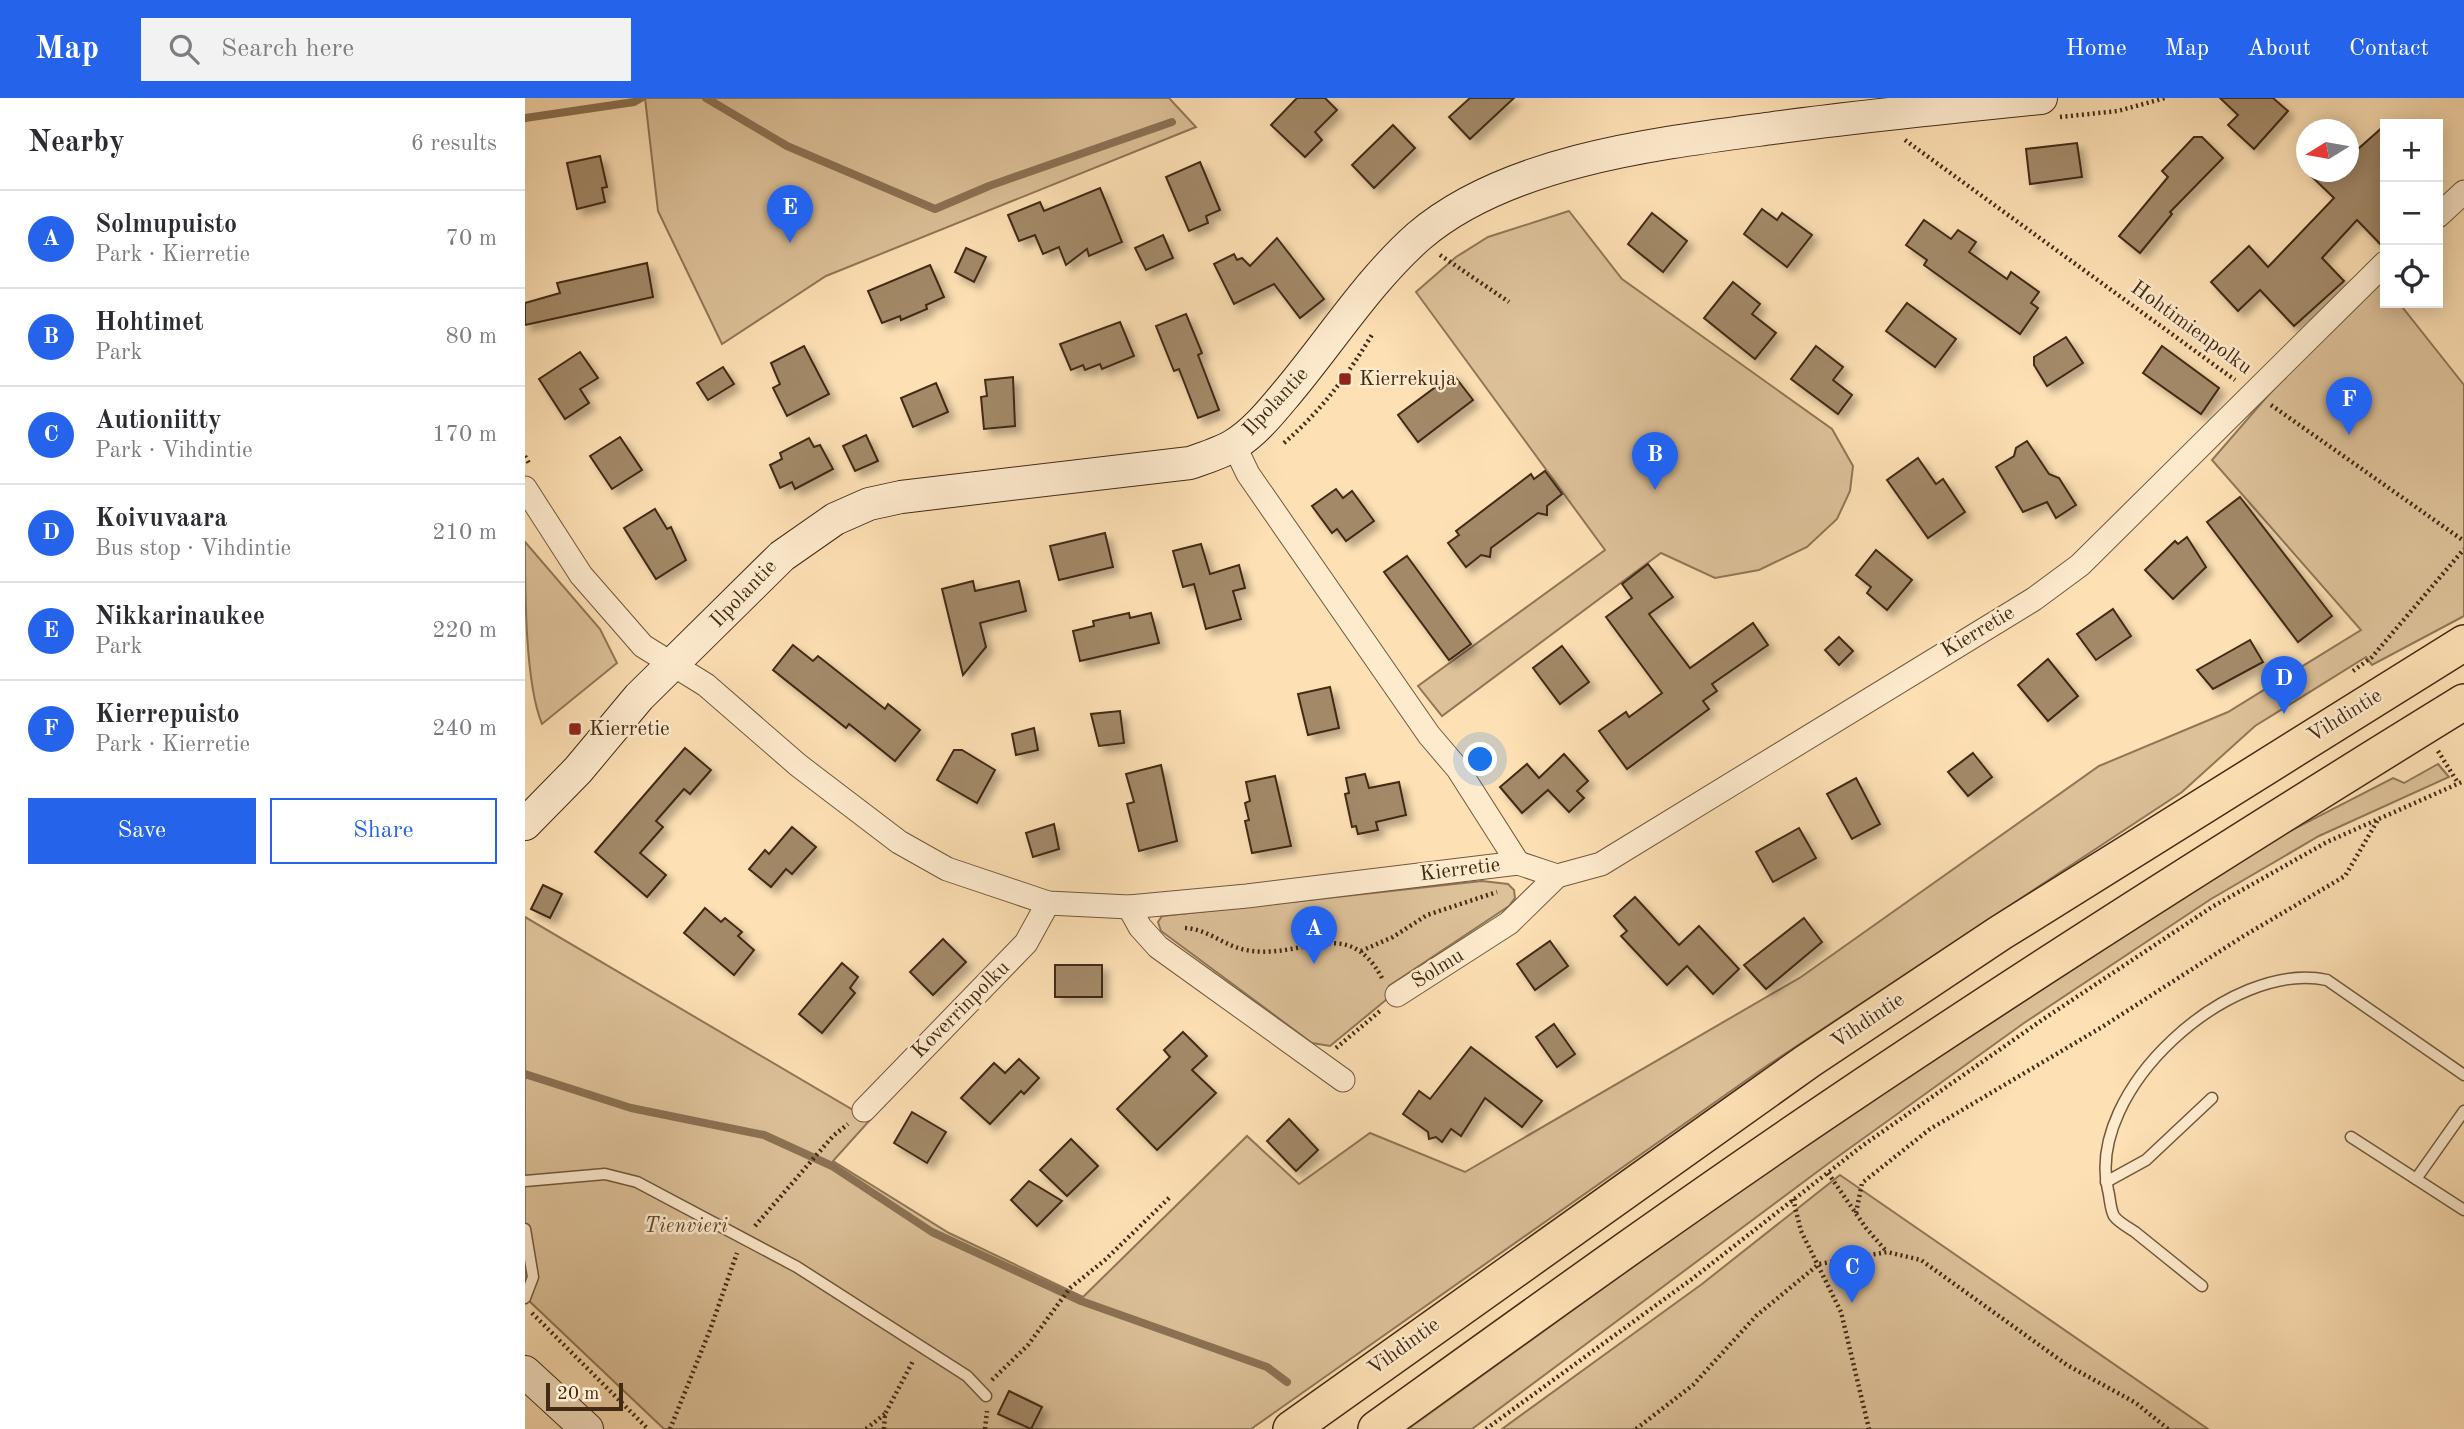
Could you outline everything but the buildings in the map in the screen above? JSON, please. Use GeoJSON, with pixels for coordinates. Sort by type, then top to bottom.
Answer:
{"type":"FeatureCollection","features":[{"type":"Feature","properties":{"kind":"main road","name":"Vihdintie"},"geometry":{"type":"LineString","coordinates":[[1291,1429],[1808,1061],[2000,933],[2464,643]]}},
{"type":"Feature","properties":{"kind":"main road"},"geometry":{"type":"LineString","coordinates":[[1376,1429],[1638,1241],[1837,1103],[2228,848],[2464,702]]}},
{"type":"Feature","properties":{"kind":"street","name":"Ilpolantie"},"geometry":{"type":"LineString","coordinates":[[525,824],[674,663],[782,555],[835,519],[869,504],[901,497],[1190,463],[1234,445],[1273,410],[1385,269],[1453,210],[1496,189],[1580,163],[1664,142],[1864,107],[2041,98]]}},
{"type":"Feature","properties":{"kind":"street"},"geometry":{"type":"LineString","coordinates":[[2443,211],[2464,192]]}},
{"type":"Feature","properties":{"kind":"street","name":"Kierretie"},"geometry":{"type":"LineString","coordinates":[[525,488],[581,575],[643,646],[706,685],[798,765],[899,842],[947,869],[1048,903],[1134,917],[1247,897],[1518,863],[1557,876],[1601,864],[2034,599],[2080,565],[2380,268]]}},
{"type":"Feature","properties":{"kind":"street"},"geometry":{"type":"LineString","coordinates":[[1234,445],[1248,474],[1429,735],[1458,769],[1518,863]]}},
{"type":"Feature","properties":{"kind":"street","name":"Solmu"},"geometry":{"type":"LineString","coordinates":[[1394,999],[1509,923],[1557,876]]}},
{"type":"Feature","properties":{"kind":"street","name":"Koverrinpolku"},"geometry":{"type":"LineString","coordinates":[[865,1110],[1026,943],[1048,903]]}},
{"type":"Feature","properties":{"kind":"street"},"geometry":{"type":"LineString","coordinates":[[1134,917],[1158,947],[1343,1080]]}},
{"type":"Feature","properties":{"kind":"street"},"geometry":{"type":"LineString","coordinates":[[525,1372],[587,1429]]}},
{"type":"Feature","properties":{"kind":"lane"},"geometry":{"type":"LineString","coordinates":[[2202,1286],[2114,1216],[2106,1182],[2110,1138],[2130,1093],[2152,1058],[2229,997],[2265,984],[2307,976],[2327,980],[2464,1075]]}},
{"type":"Feature","properties":{"kind":"lane"},"geometry":{"type":"LineString","coordinates":[[2106,1182],[2146,1160],[2212,1098]]}},
{"type":"Feature","properties":{"kind":"lane"},"geometry":{"type":"LineString","coordinates":[[2416,1179],[2464,1111]]}},
{"type":"Feature","properties":{"kind":"lane"},"geometry":{"type":"LineString","coordinates":[[2351,1137],[2464,1210]]}},
{"type":"Feature","properties":{"kind":"lane"},"geometry":{"type":"LineString","coordinates":[[525,1181],[605,1174],[627,1180],[745,1237],[853,1302],[967,1376],[983,1393]]}},
{"type":"Feature","properties":{"kind":"lane"},"geometry":{"type":"LineString","coordinates":[[525,1229],[533,1277],[525,1298]]}},
{"type":"Feature","properties":{"kind":"path","name":"Hohtimienpolku"},"geometry":{"type":"LineString","coordinates":[[1902,138],[2252,392],[2464,541]]}},
{"type":"Feature","properties":{"kind":"path"},"geometry":{"type":"LineString","coordinates":[[1434,251],[1459,265],[1481,285],[1509,302]]}},
{"type":"Feature","properties":{"kind":"path"},"geometry":{"type":"LineString","coordinates":[[2353,671],[2372,657],[2464,549]]}},
{"type":"Feature","properties":{"kind":"path"},"geometry":{"type":"LineString","coordinates":[[1486,1429],[1692,1279],[1828,1173],[2042,1020],[2212,907],[2327,842],[2461,782],[2440,756]]}},
{"type":"Feature","properties":{"kind":"path"},"geometry":{"type":"LineString","coordinates":[[1856,1213],[1862,1183],[1930,1129],[2102,1027],[2242,937],[2346,876],[2379,818]]}},
{"type":"Feature","properties":{"kind":"path"},"geometry":{"type":"LineString","coordinates":[[1360,951],[1393,937],[1427,915],[1502,891]]}},
{"type":"Feature","properties":{"kind":"path"},"geometry":{"type":"LineString","coordinates":[[1134,917],[1198,929],[1244,950],[1275,953],[1314,944],[1346,943],[1370,957],[1394,999]]}},
{"type":"Feature","properties":{"kind":"path","name":"Solmu"},"geometry":{"type":"LineString","coordinates":[[1323,1065],[1340,1043],[1394,999]]}},
{"type":"Feature","properties":{"kind":"path"},"geometry":{"type":"LineString","coordinates":[[670,1429],[710,1331],[731,1265],[745,1237],[803,1174],[833,1136]]}},
{"type":"Feature","properties":{"kind":"path"},"geometry":{"type":"LineString","coordinates":[[1828,1173],[1887,1252]]}},
{"type":"Feature","properties":{"kind":"path"},"geometry":{"type":"LineString","coordinates":[[983,1393],[1028,1345],[1070,1288],[1105,1260],[1170,1197]]}},
{"type":"Feature","properties":{"kind":"path"},"geometry":{"type":"LineString","coordinates":[[1793,1199],[1801,1230],[1841,1312],[1869,1429]]}},
{"type":"Feature","properties":{"kind":"path"},"geometry":{"type":"LineString","coordinates":[[1636,1429],[1693,1385],[1756,1316],[1819,1264],[1887,1252],[1921,1259],[2067,1365],[2136,1404],[2168,1429]]}},
{"type":"Feature","properties":{"kind":"path"},"geometry":{"type":"LineString","coordinates":[[525,1306],[648,1429]]}},
{"type":"Feature","properties":{"kind":"path"},"geometry":{"type":"LineString","coordinates":[[866,1429],[885,1414],[921,1348]]}},
{"type":"Feature","properties":{"kind":"path"},"geometry":{"type":"LineString","coordinates":[[884,1429],[885,1414]]}},
{"type":"Feature","properties":{"kind":"green space"},"geometry":{"type":"Polygon","coordinates":[[[645,98],[1169,98],[1196,127],[826,276],[722,344],[658,211],[645,98]]]}},
{"type":"Feature","properties":{"kind":"green space"},"geometry":{"type":"Polygon","coordinates":[[[1569,211],[1622,279],[1832,429],[1853,466],[1850,491],[1837,519],[1807,547],[1759,570],[1715,578],[1661,553],[1442,716],[1418,686],[1605,550],[1416,292],[1456,257],[1488,237],[1569,211]]]}},
{"type":"Feature","properties":{"kind":"green space","name":"Tienvieri"},"geometry":{"type":"Polygon","coordinates":[[[2380,282],[2380,308],[2403,308],[2464,385],[2464,616],[2372,665],[2366,657],[2255,726],[2182,792],[1765,1067],[1251,1429],[664,1429],[525,1297],[525,917],[870,1120],[833,1161],[949,1233],[1083,1297],[1247,1136],[1299,1184],[1370,1133],[1465,1172],[1801,977],[2099,766],[2228,712],[2361,630],[2212,460],[2292,368],[2380,282]]]}},
{"type":"Feature","properties":{"kind":"green space"},"geometry":{"type":"Polygon","coordinates":[[[525,542],[600,629],[617,663],[542,724],[536,706],[529,661],[525,542]]]}},
{"type":"Feature","properties":{"kind":"green space"},"geometry":{"type":"Polygon","coordinates":[[[2438,764],[2449,777],[2319,836],[2211,899],[2024,1023],[1829,1163],[1472,1429],[1408,1429],[1707,1213],[1882,1094],[2265,844],[2393,778],[2404,783],[2438,764]]]}},
{"type":"Feature","properties":{"kind":"green space"},"geometry":{"type":"Polygon","coordinates":[[[1482,881],[1508,884],[1514,890],[1515,898],[1509,906],[1389,986],[1392,995],[1330,1046],[1312,1043],[1161,931],[1158,922],[1162,916],[1482,881]]]}},
{"type":"Feature","properties":{"kind":"green space"},"geometry":{"type":"Polygon","coordinates":[[[1840,1175],[2208,1429],[1502,1429],[1702,1284],[1840,1175]]]}},
{"type":"Feature","properties":{"kind":"waterway"},"geometry":{"type":"LineString","coordinates":[[525,118],[634,102],[641,98]]}},
{"type":"Feature","properties":{"kind":"waterway"},"geometry":{"type":"LineString","coordinates":[[706,98],[787,146],[935,209],[989,186],[1172,122]]}},
{"type":"Feature","properties":{"kind":"waterway"},"geometry":{"type":"LineString","coordinates":[[525,1074],[631,1108],[764,1135],[832,1166],[932,1232],[1081,1301],[1267,1367],[1287,1382]]}},
{"type":"Feature","properties":{"kind":"place","name":"Nikkarinaukee"},"geometry":{"type":"Point","coordinates":[790,243]}},
{"type":"Feature","properties":{"kind":"place","name":"Kierrekuja"},"geometry":{"type":"Point","coordinates":[1345,379]}},
{"type":"Feature","properties":{"kind":"place","name":"Kierrepuisto"},"geometry":{"type":"Point","coordinates":[2349,435]}},
{"type":"Feature","properties":{"kind":"place","name":"Hohtimet"},"geometry":{"type":"Point","coordinates":[1655,490]}},
{"type":"Feature","properties":{"kind":"place","name":"Koivuvaara"},"geometry":{"type":"Point","coordinates":[2284,714]}},
{"type":"Feature","properties":{"kind":"place","name":"Kierretie"},"geometry":{"type":"Point","coordinates":[575,729]}},
{"type":"Feature","properties":{"kind":"place","name":"Solmupuisto"},"geometry":{"type":"Point","coordinates":[1314,964]}},
{"type":"Feature","properties":{"kind":"place","name":"Autioniitty"},"geometry":{"type":"Point","coordinates":[1852,1303]}}]}
